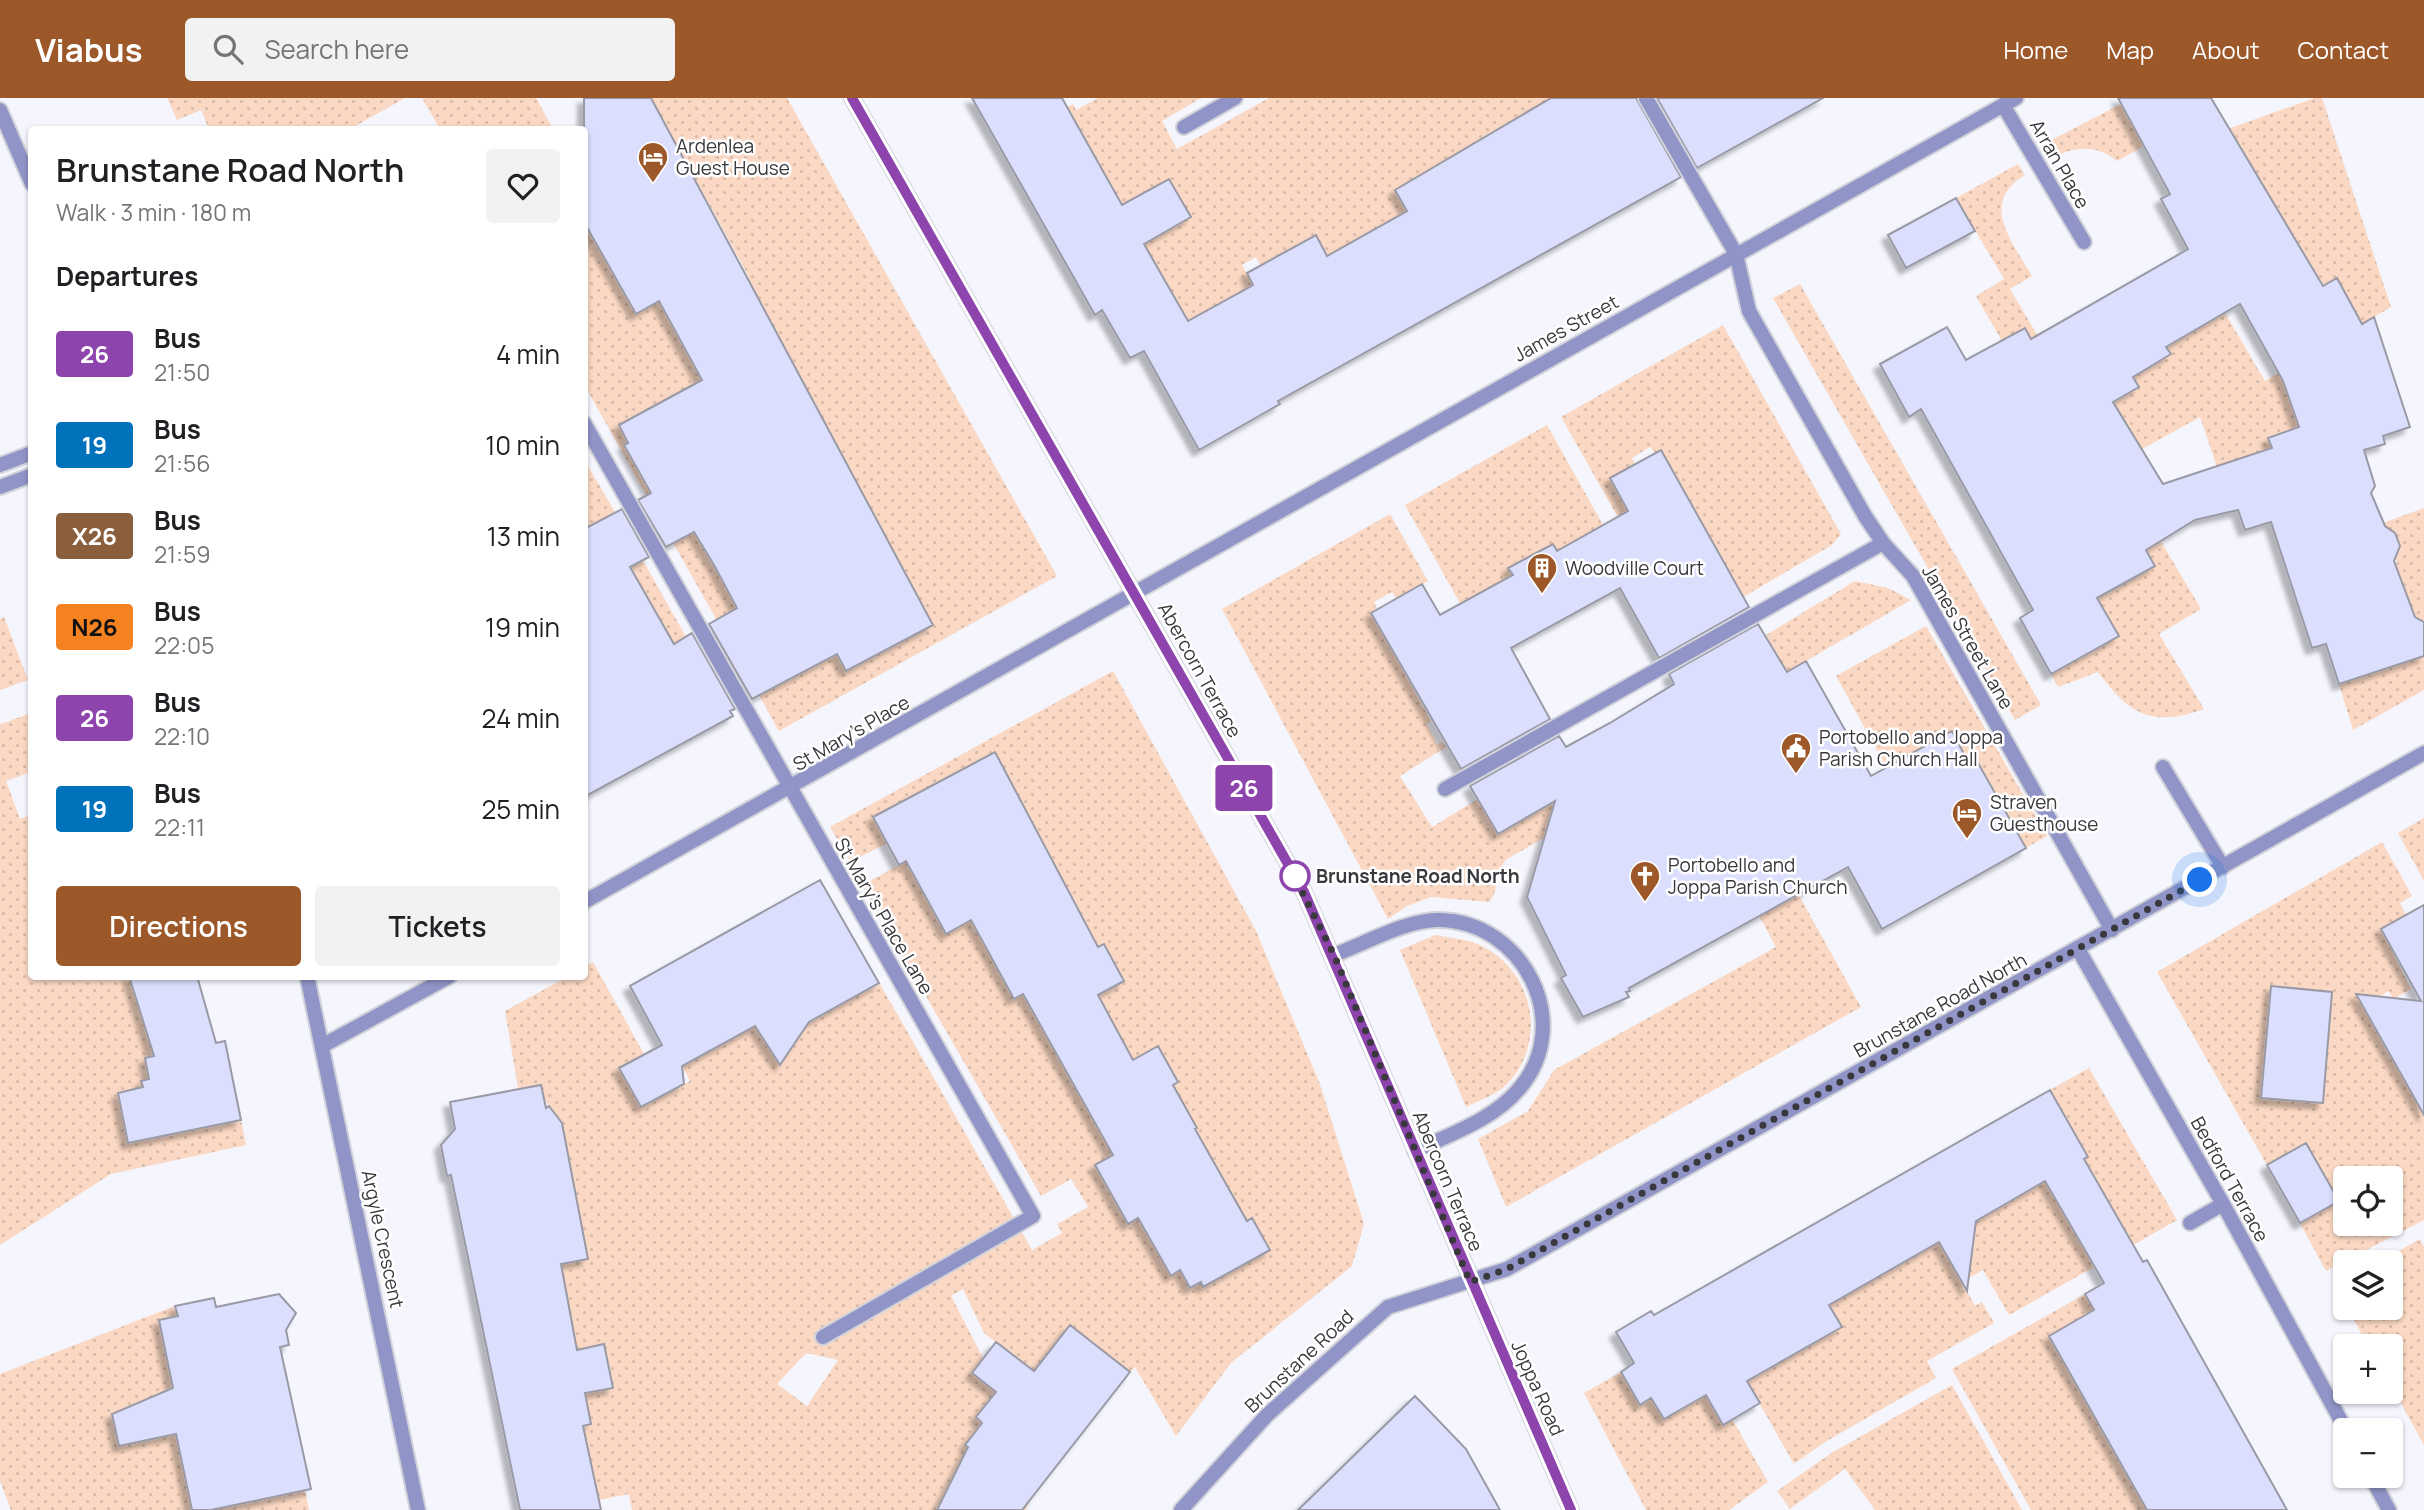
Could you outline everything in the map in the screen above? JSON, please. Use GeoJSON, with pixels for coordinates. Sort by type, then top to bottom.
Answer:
{"type":"FeatureCollection","features":[{"type":"Feature","properties":{"kind":"main road","name":"Abercorn Terrace"},"geometry":{"type":"LineString","coordinates":[[852,98],[1304,892],[1334,955],[1470,1282]]}},
{"type":"Feature","properties":{"kind":"main road","name":"Joppa Road"},"geometry":{"type":"LineString","coordinates":[[1470,1282],[1572,1510]]}},
{"type":"Feature","properties":{"kind":"street"},"geometry":{"type":"LineString","coordinates":[[1184,127],[1236,98]]}},
{"type":"Feature","properties":{"kind":"street","name":"James Street Lane"},"geometry":{"type":"LineString","coordinates":[[1646,98],[1736,254],[1749,311],[1883,543],[1913,576],[2112,930]]}},
{"type":"Feature","properties":{"kind":"street","name":"James Street"},"geometry":{"type":"LineString","coordinates":[[1135,593],[2010,101]]}},
{"type":"Feature","properties":{"kind":"street","name":"Arran Place"},"geometry":{"type":"LineString","coordinates":[[2010,101],[2084,242]]}},
{"type":"Feature","properties":{"kind":"street"},"geometry":{"type":"LineString","coordinates":[[0,110],[28,175]]}},
{"type":"Feature","properties":{"kind":"street","name":"St Mary's Place Lane"},"geometry":{"type":"LineString","coordinates":[[588,430],[789,790],[1033,1216],[823,1337]]}},
{"type":"Feature","properties":{"kind":"street"},"geometry":{"type":"LineString","coordinates":[[0,465],[28,454]]}},
{"type":"Feature","properties":{"kind":"street"},"geometry":{"type":"LineString","coordinates":[[0,487],[28,476]]}},
{"type":"Feature","properties":{"kind":"street"},"geometry":{"type":"LineString","coordinates":[[1445,789],[1883,543]]}},
{"type":"Feature","properties":{"kind":"street","name":"St Mary's Place"},"geometry":{"type":"LineString","coordinates":[[588,900],[789,790],[1135,593]]}},
{"type":"Feature","properties":{"kind":"street","name":"Brunstane Road North"},"geometry":{"type":"LineString","coordinates":[[1470,1282],[1507,1269],[2424,753]]}},
{"type":"Feature","properties":{"kind":"street"},"geometry":{"type":"LineString","coordinates":[[2163,768],[2222,867]]}},
{"type":"Feature","properties":{"kind":"street"},"geometry":{"type":"LineString","coordinates":[[1334,955],[1422,921],[1455,921],[1472,925],[1501,940],[1519,958],[1539,994],[1543,1027],[1537,1059],[1521,1087],[1497,1109],[1415,1151]]}},
{"type":"Feature","properties":{"kind":"street","name":"Bedford Terrace"},"geometry":{"type":"LineString","coordinates":[[2078,949],[2223,1204],[2339,1418]]}},
{"type":"Feature","properties":{"kind":"street","name":"Argyle Crescent"},"geometry":{"type":"LineString","coordinates":[[308,980],[418,1510]]}},
{"type":"Feature","properties":{"kind":"street"},"geometry":{"type":"LineString","coordinates":[[323,1046],[443,980]]}},
{"type":"Feature","properties":{"kind":"street"},"geometry":{"type":"LineString","coordinates":[[2190,1223],[2223,1204]]}},
{"type":"Feature","properties":{"kind":"street","name":"Brunstane Road"},"geometry":{"type":"LineString","coordinates":[[1181,1510],[1268,1415],[1388,1307],[1470,1282]]}},
{"type":"Feature","properties":{"kind":"street"},"geometry":{"type":"LineString","coordinates":[[2377,1488],[2389,1510]]}},
{"type":"Feature","properties":{"kind":"shaded area"},"geometry":{"type":"Polygon","coordinates":[[[167,98],[405,98],[355,126],[208,126],[201,110],[177,120],[167,98]]]}},
{"type":"Feature","properties":{"kind":"shaded area"},"geometry":{"type":"Polygon","coordinates":[[[422,98],[536,98],[551,126],[438,126],[422,98]]]}},
{"type":"Feature","properties":{"kind":"shaded area"},"geometry":{"type":"Polygon","coordinates":[[[651,98],[787,98],[1057,576],[779,731],[588,391],[588,230],[635,314],[664,298],[676,318],[749,277],[651,98]],[[761,305],[702,380],[619,425],[628,443],[624,445],[634,464],[815,405],[761,305]],[[836,444],[750,490],[846,671],[932,625],[836,444]]]}},
{"type":"Feature","properties":{"kind":"shaded area"},"geometry":{"type":"Polygon","coordinates":[[[1098,98],[1201,98],[1162,121],[1177,149],[1269,98],[1553,98],[1542,165],[1516,118],[1483,137],[1490,148],[1459,154],[1395,190],[1417,229],[1387,228],[1366,233],[1351,247],[1337,274],[1316,235],[1276,308],[1317,380],[1279,402],[1236,324],[1200,341],[1141,238],[1152,240],[1191,217],[1169,179],[1129,201],[1126,212],[1103,173],[1036,211],[1020,183],[1086,146],[1065,108],[1073,104],[1076,110],[1098,98]],[[1256,257],[1242,265],[1260,297],[1274,290],[1256,257]]]}},
{"type":"Feature","properties":{"kind":"shaded area"},"geometry":{"type":"Polygon","coordinates":[[[2315,98],[2322,98],[2391,307],[2309,355],[2294,414],[2299,427],[2268,437],[2272,448],[2217,467],[2200,417],[2115,464],[2201,609],[2159,634],[2204,709],[2169,717],[2155,717],[2143,713],[2120,698],[2098,672],[2058,687],[2051,674],[2119,636],[2097,598],[2155,565],[2025,329],[2002,341],[1976,296],[2004,279],[1956,198],[2018,164],[2025,175],[2011,186],[2004,198],[2002,211],[2009,237],[2032,276],[2010,289],[2042,343],[2133,377],[2170,355],[2166,347],[2225,313],[2265,381],[2292,365],[2290,361],[2360,320],[2337,279],[2324,286],[2222,131],[2315,98]]]}},
{"type":"Feature","properties":{"kind":"shaded area"},"geometry":{"type":"Polygon","coordinates":[[[2121,104],[2144,146],[2117,161],[2092,149],[2075,150],[2049,159],[2042,145],[2121,104]]]}},
{"type":"Feature","properties":{"kind":"shaded area"},"geometry":{"type":"Polygon","coordinates":[[[1800,284],[2041,705],[2015,720],[1773,298],[1800,284]]]}},
{"type":"Feature","properties":{"kind":"shaded area"},"geometry":{"type":"Polygon","coordinates":[[[1723,325],[1841,534],[1832,545],[1654,649],[1647,636],[1661,450],[1655,453],[1650,447],[1632,458],[1635,464],[1610,478],[1629,514],[1619,519],[1561,417],[1723,325]]]}},
{"type":"Feature","properties":{"kind":"shaded area"},"geometry":{"type":"Polygon","coordinates":[[[1547,425],[1603,525],[1557,551],[1552,544],[1509,568],[1513,575],[1466,614],[1405,505],[1547,425]]]}},
{"type":"Feature","properties":{"kind":"shaded area"},"geometry":{"type":"Polygon","coordinates":[[[588,466],[615,512],[588,527],[588,466]]]}},
{"type":"Feature","properties":{"kind":"shaded area"},"geometry":{"type":"Polygon","coordinates":[[[2424,508],[2424,622],[2416,619],[2413,611],[2406,613],[2390,566],[2397,563],[2394,555],[2400,546],[2395,533],[2383,523],[2424,508]]]}},
{"type":"Feature","properties":{"kind":"shaded area"},"geometry":{"type":"Polygon","coordinates":[[[1390,514],[1428,581],[1397,599],[1392,592],[1374,602],[1377,609],[1371,613],[1431,721],[1427,724],[1437,744],[1443,742],[1446,747],[1400,776],[1432,827],[1478,799],[1498,834],[1694,724],[1620,795],[1507,859],[1500,870],[1495,892],[1489,902],[1431,897],[1407,906],[1388,919],[1222,609],[1390,514]]]}},
{"type":"Feature","properties":{"kind":"shaded area"},"geometry":{"type":"Polygon","coordinates":[[[631,539],[686,637],[668,647],[595,586],[631,539]]]}},
{"type":"Feature","properties":{"kind":"shaded area"},"geometry":{"type":"Polygon","coordinates":[[[1855,581],[1888,588],[1911,600],[1787,672],[1766,635],[1855,581]]]}},
{"type":"Feature","properties":{"kind":"shaded area"},"geometry":{"type":"Polygon","coordinates":[[[4,617],[28,680],[0,690],[0,619],[4,617]]]}},
{"type":"Feature","properties":{"kind":"shaded area"},"geometry":{"type":"Polygon","coordinates":[[[1926,626],[2047,836],[2026,848],[1973,755],[1966,758],[1951,731],[1913,753],[1914,817],[1836,676],[1926,626]]]}},
{"type":"Feature","properties":{"kind":"shaded area"},"geometry":{"type":"Polygon","coordinates":[[[2424,656],[2424,690],[2353,730],[2339,684],[2424,656]]]}},
{"type":"Feature","properties":{"kind":"shaded area"},"geometry":{"type":"Polygon","coordinates":[[[1113,671],[1256,931],[1320,1084],[1364,1224],[1352,1266],[1231,1363],[1176,1436],[1135,1367],[1130,1372],[1071,1326],[1033,1372],[984,1333],[963,1289],[951,1296],[983,1358],[972,1373],[999,1395],[987,1403],[976,1417],[982,1423],[965,1445],[1031,1498],[1026,1510],[632,1510],[629,1494],[599,1500],[595,1484],[518,1499],[505,1441],[591,1424],[585,1393],[613,1388],[604,1345],[577,1350],[570,1317],[484,1334],[480,1313],[560,1264],[588,1259],[532,1166],[569,1158],[562,1123],[544,1099],[541,1085],[518,1088],[505,1011],[562,980],[588,980],[588,964],[593,962],[644,1054],[619,1068],[641,1107],[690,1081],[676,1054],[845,965],[862,994],[880,984],[1032,1250],[1062,1233],[1057,1224],[1088,1207],[1071,1179],[1041,1196],[862,885],[907,861],[971,920],[1014,999],[1023,994],[1052,1046],[1108,1015],[1098,995],[1099,947],[1073,898],[1033,919],[1006,873],[1048,850],[995,752],[874,817],[887,843],[851,862],[830,827],[1113,671]],[[1158,1046],[1077,1090],[1118,1164],[1116,1202],[1127,1224],[1160,1206],[1172,1276],[1180,1271],[1190,1288],[1201,1282],[1204,1287],[1269,1250],[1252,1218],[1246,1221],[1162,1147],[1197,1128],[1173,1085],[1178,1082],[1158,1046]],[[806,1353],[777,1384],[807,1406],[838,1360],[806,1353]]]}},
{"type":"Feature","properties":{"kind":"shaded area"},"geometry":{"type":"Polygon","coordinates":[[[28,714],[28,773],[6,781],[20,819],[28,816],[28,980],[130,980],[160,1054],[145,1058],[149,1079],[141,1081],[143,1087],[118,1093],[128,1143],[241,1120],[246,1145],[111,1174],[0,1245],[0,722],[1,724],[28,714]]]}},
{"type":"Feature","properties":{"kind":"shaded area"},"geometry":{"type":"Polygon","coordinates":[[[2424,818],[2424,881],[2398,833],[2424,818]]]}},
{"type":"Feature","properties":{"kind":"shaded area"},"geometry":{"type":"Polygon","coordinates":[[[2382,842],[2412,896],[2400,903],[2406,915],[2381,929],[2411,989],[2393,999],[2389,991],[2363,1006],[2387,1050],[2424,1030],[2407,1084],[2419,1105],[2424,1103],[2424,1220],[2403,1231],[2403,1166],[2333,1166],[2333,1190],[2307,1143],[2267,1165],[2157,972],[2382,842]]]}},
{"type":"Feature","properties":{"kind":"shaded area"},"geometry":{"type":"Polygon","coordinates":[[[1796,890],[1861,1007],[1506,1207],[1478,1139],[1528,1111],[1554,1070],[1776,947],[1759,916],[1796,890]]]}},
{"type":"Feature","properties":{"kind":"shaded area"},"geometry":{"type":"Polygon","coordinates":[[[1435,935],[1477,944],[1500,958],[1514,974],[1530,1011],[1531,1031],[1527,1051],[1518,1070],[1500,1090],[1466,1107],[1400,950],[1435,935]]]}},
{"type":"Feature","properties":{"kind":"shaded area"},"geometry":{"type":"Polygon","coordinates":[[[2089,1068],[2177,1220],[2133,1245],[2076,1234],[2094,1267],[2009,1315],[1983,1270],[1962,1282],[1975,1306],[1982,1302],[1994,1323],[1927,1361],[1936,1378],[1825,1442],[1794,1464],[1696,1292],[1841,1327],[1791,1238],[1961,1230],[2088,1157],[2050,1090],[2089,1068]]]}},
{"type":"Feature","properties":{"kind":"shaded area"},"geometry":{"type":"Polygon","coordinates":[[[2333,1204],[2333,1236],[2393,1236],[2366,1250],[2333,1250],[2333,1267],[2326,1271],[2300,1223],[2333,1204]]]}},
{"type":"Feature","properties":{"kind":"shaded area"},"geometry":{"type":"Polygon","coordinates":[[[2420,1239],[2424,1247],[2424,1445],[2401,1404],[2403,1334],[2362,1334],[2354,1320],[2403,1320],[2403,1250],[2400,1250],[2420,1239]]]}},
{"type":"Feature","properties":{"kind":"shaded area"},"geometry":{"type":"Polygon","coordinates":[[[2085,1294],[2094,1310],[2147,1510],[2031,1510],[1952,1369],[2085,1294]]]}},
{"type":"Feature","properties":{"kind":"shaded area"},"geometry":{"type":"Polygon","coordinates":[[[175,1306],[178,1316],[159,1320],[167,1360],[213,1466],[184,1472],[192,1510],[11,1510],[0,1481],[0,1374],[175,1306]],[[112,1414],[119,1446],[185,1433],[112,1414]]]}},
{"type":"Feature","properties":{"kind":"shaded area"},"geometry":{"type":"Polygon","coordinates":[[[1621,1372],[1640,1405],[1651,1398],[1706,1395],[1723,1424],[1732,1419],[1768,1482],[1729,1510],[1646,1510],[1584,1393],[1621,1372]]]}},
{"type":"Feature","properties":{"kind":"shaded area"},"geometry":{"type":"Polygon","coordinates":[[[1952,1385],[2022,1510],[1875,1510],[1845,1469],[1790,1509],[1777,1491],[1833,1452],[1952,1385]]]}},
{"type":"Feature","properties":{"kind":"shaded area"},"geometry":{"type":"Polygon","coordinates":[[[305,1490],[309,1510],[211,1510],[305,1490]]]}},
{"type":"Feature","properties":{"kind":"building"},"geometry":{"type":"Polygon","coordinates":[[[584,98],[651,98],[933,625],[846,671],[837,654],[752,699],[709,624],[737,608],[714,565],[694,532],[666,547],[638,500],[651,493],[624,445],[628,443],[619,425],[702,380],[659,301],[636,314],[588,229],[588,126],[584,126],[584,98]]]}},
{"type":"Feature","properties":{"kind":"building"},"geometry":{"type":"Polygon","coordinates":[[[972,98],[1062,98],[1122,205],[1169,179],[1191,217],[1144,244],[1188,321],[1253,285],[1247,273],[1316,235],[1327,256],[1407,211],[1395,190],[1551,98],[1636,98],[1681,177],[1278,401],[1280,404],[1199,450],[1144,351],[1130,358],[1102,310],[1095,315],[972,98]]]}},
{"type":"Feature","properties":{"kind":"building"},"geometry":{"type":"Polygon","coordinates":[[[1657,98],[1823,98],[1697,168],[1657,98]]]}},
{"type":"Feature","properties":{"kind":"building"},"geometry":{"type":"Polygon","coordinates":[[[2118,98],[2211,98],[2323,286],[2337,278],[2362,324],[2374,317],[2410,427],[2383,436],[2385,444],[2364,450],[2375,486],[2371,493],[2385,526],[2395,533],[2400,546],[2394,561],[2415,617],[2424,622],[2424,656],[2339,684],[2326,644],[2312,648],[2271,522],[2245,530],[2238,510],[2195,520],[2146,550],[2155,566],[2097,598],[2119,636],[2051,674],[2020,618],[2033,610],[1921,409],[1909,417],[1880,364],[1947,327],[1966,360],[2025,328],[2031,339],[2188,249],[2161,199],[2170,194],[2118,98]],[[2240,304],[2166,347],[2171,354],[2133,377],[2139,387],[2113,402],[2163,484],[2272,448],[2268,438],[2299,427],[2283,381],[2240,304]]]}},
{"type":"Feature","properties":{"kind":"building"},"geometry":{"type":"Polygon","coordinates":[[[1956,198],[1975,231],[1906,268],[1888,235],[1956,198]]]}},
{"type":"Feature","properties":{"kind":"building","name":"Woodville Court"},"geometry":{"type":"Polygon","coordinates":[[[1661,450],[1749,607],[1659,658],[1620,588],[1511,648],[1550,719],[1461,769],[1371,613],[1422,584],[1440,615],[1513,575],[1508,568],[1553,544],[1557,551],[1628,511],[1610,478],[1661,450]]]}},
{"type":"Feature","properties":{"kind":"building"},"geometry":{"type":"Polygon","coordinates":[[[622,509],[649,557],[630,567],[674,644],[692,633],[735,709],[730,711],[733,716],[588,795],[588,527],[622,509]]]}},
{"type":"Feature","properties":{"kind":"building"},"geometry":{"type":"Polygon","coordinates":[[[1758,624],[1787,672],[1806,661],[1871,776],[1952,731],[1966,758],[1973,754],[2026,848],[1882,929],[1848,867],[1629,988],[1630,991],[1626,992],[1629,997],[1583,1017],[1561,978],[1566,975],[1527,897],[1555,801],[1498,834],[1470,786],[1559,736],[1566,747],[1610,723],[1674,684],[1669,674],[1758,624]]]}},
{"type":"Feature","properties":{"kind":"building"},"geometry":{"type":"Polygon","coordinates":[[[995,752],[1098,947],[1104,944],[1124,981],[1098,995],[1133,1060],[1158,1046],[1178,1082],[1173,1085],[1197,1128],[1195,1129],[1247,1221],[1252,1218],[1270,1250],[1203,1287],[1201,1282],[1190,1288],[1180,1270],[1171,1276],[1138,1218],[1128,1224],[1095,1165],[1113,1155],[1023,994],[1014,999],[971,920],[946,934],[906,861],[899,865],[873,817],[995,752]]]}},
{"type":"Feature","properties":{"kind":"building"},"geometry":{"type":"Polygon","coordinates":[[[820,880],[879,983],[809,1022],[780,1065],[755,1026],[682,1066],[684,1084],[641,1107],[619,1068],[662,1045],[630,986],[820,880]]]}},
{"type":"Feature","properties":{"kind":"building"},"geometry":{"type":"Polygon","coordinates":[[[2424,905],[2424,1115],[2356,994],[2421,1001],[2381,929],[2424,905]]]}},
{"type":"Feature","properties":{"kind":"building"},"geometry":{"type":"Polygon","coordinates":[[[130,980],[198,980],[216,1043],[225,1041],[241,1120],[128,1143],[118,1093],[143,1087],[141,1081],[149,1079],[145,1058],[154,1056],[130,980]]]}},
{"type":"Feature","properties":{"kind":"building"},"geometry":{"type":"Polygon","coordinates":[[[2271,986],[2332,992],[2323,1103],[2261,1098],[2271,986]]]}},
{"type":"Feature","properties":{"kind":"building"},"geometry":{"type":"Polygon","coordinates":[[[541,1085],[546,1108],[549,1106],[562,1123],[588,1259],[561,1264],[577,1350],[604,1344],[613,1388],[585,1393],[591,1424],[583,1426],[601,1510],[520,1510],[451,1175],[447,1176],[441,1145],[455,1129],[450,1102],[541,1085]]]}},
{"type":"Feature","properties":{"kind":"building"},"geometry":{"type":"Polygon","coordinates":[[[2050,1090],[2088,1157],[2084,1159],[2143,1262],[2147,1260],[2287,1510],[2147,1510],[2049,1336],[2094,1310],[2085,1294],[2104,1283],[2045,1181],[1976,1221],[1967,1291],[1939,1242],[1829,1305],[1842,1327],[1747,1381],[1760,1403],[1723,1425],[1706,1395],[1664,1419],[1651,1398],[1640,1405],[1621,1372],[1634,1363],[1616,1332],[1651,1311],[1654,1315],[2050,1090]]]}},
{"type":"Feature","properties":{"kind":"building"},"geometry":{"type":"Polygon","coordinates":[[[2306,1143],[2333,1190],[2333,1204],[2300,1223],[2267,1165],[2306,1143]]]}},
{"type":"Feature","properties":{"kind":"building"},"geometry":{"type":"Polygon","coordinates":[[[279,1294],[296,1313],[286,1330],[289,1345],[280,1347],[311,1489],[211,1510],[192,1510],[176,1434],[119,1446],[112,1414],[173,1388],[159,1320],[178,1316],[175,1306],[214,1298],[216,1307],[279,1294]]]}},
{"type":"Feature","properties":{"kind":"building"},"geometry":{"type":"Polygon","coordinates":[[[1070,1325],[1130,1372],[1022,1510],[937,1510],[968,1447],[965,1445],[982,1423],[976,1417],[996,1392],[972,1373],[996,1342],[1034,1371],[1070,1325]]]}},
{"type":"Feature","properties":{"kind":"building"},"geometry":{"type":"Polygon","coordinates":[[[1415,1396],[1466,1449],[1500,1510],[1298,1510],[1415,1396]]]}},
{"type":"Feature","properties":{"kind":"bus line","name":"26"},"geometry":{"type":"LineString","coordinates":[[852,98],[1304,892],[1334,955],[1470,1282],[1571,1510]]}},
{"type":"Feature","properties":{"kind":"place","name":"Ardenlea Guest House"},"geometry":{"type":"Point","coordinates":[653,184]}},
{"type":"Feature","properties":{"kind":"place","name":"Woodville Court"},"geometry":{"type":"Point","coordinates":[1542,595]}},
{"type":"Feature","properties":{"kind":"place","name":"Portobello and Joppa Parish Church Hall"},"geometry":{"type":"Point","coordinates":[1796,775]}},
{"type":"Feature","properties":{"kind":"place","name":"Straven Guesthouse"},"geometry":{"type":"Point","coordinates":[1967,840]}},
{"type":"Feature","properties":{"kind":"place","name":"Brunstane Road North"},"geometry":{"type":"Point","coordinates":[1295,876]}},
{"type":"Feature","properties":{"kind":"place","name":"Portobello and Joppa Parish Church"},"geometry":{"type":"Point","coordinates":[1645,903]}},
{"type":"Feature","properties":{"kind":"route"},"geometry":{"type":"LineString","coordinates":[[1295,876],[1290,868],[1334,955],[1470,1282],[1507,1269],[2200,880]]}}]}
